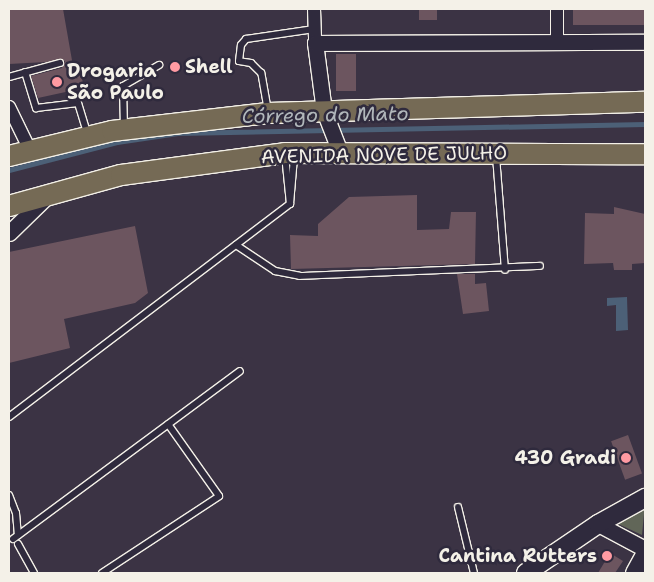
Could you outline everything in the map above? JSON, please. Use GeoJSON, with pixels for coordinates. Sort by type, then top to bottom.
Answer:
{"type":"FeatureCollection","features":[{"type":"Feature","properties":{"kind":"main road"},"geometry":{"type":"LineString","coordinates":[[9,156],[124,130],[268,113],[645,102]]}},
{"type":"Feature","properties":{"kind":"main road","name":"AVENIDA NOVE DE JULHO"},"geometry":{"type":"LineString","coordinates":[[9,206],[121,175],[290,153],[337,144],[496,153],[645,154]]}},
{"type":"Feature","properties":{"kind":"main road"},"geometry":{"type":"LineString","coordinates":[[526,573],[598,524],[645,498]]}},
{"type":"Feature","properties":{"kind":"main road"},"geometry":{"type":"LineString","coordinates":[[634,573],[645,555]]}},
{"type":"Feature","properties":{"kind":"street"},"geometry":{"type":"LineString","coordinates":[[314,9],[314,36],[324,112],[337,144]]}},
{"type":"Feature","properties":{"kind":"street"},"geometry":{"type":"LineString","coordinates":[[557,9],[557,41]]}},
{"type":"Feature","properties":{"kind":"street"},"geometry":{"type":"LineString","coordinates":[[314,36],[645,42]]}},
{"type":"Feature","properties":{"kind":"street"},"geometry":{"type":"LineString","coordinates":[[9,107],[30,150]]}},
{"type":"Feature","properties":{"kind":"street"},"geometry":{"type":"LineString","coordinates":[[9,233],[48,195]]}},
{"type":"Feature","properties":{"kind":"street"},"geometry":{"type":"LineString","coordinates":[[598,524],[645,549]]}},
{"type":"Feature","properties":{"kind":"lane"},"geometry":{"type":"LineString","coordinates":[[268,113],[262,73],[251,63],[239,61],[241,45],[246,38],[314,36]]}},
{"type":"Feature","properties":{"kind":"lane"},"geometry":{"type":"LineString","coordinates":[[9,77],[60,63]]}},
{"type":"Feature","properties":{"kind":"lane"},"geometry":{"type":"LineString","coordinates":[[124,130],[123,86],[159,65]]}},
{"type":"Feature","properties":{"kind":"lane"},"geometry":{"type":"LineString","coordinates":[[25,72],[36,108],[78,103],[88,137]]}},
{"type":"Feature","properties":{"kind":"lane"},"geometry":{"type":"LineString","coordinates":[[9,417],[290,204],[290,153]]}},
{"type":"Feature","properties":{"kind":"lane"},"geometry":{"type":"LineString","coordinates":[[496,153],[505,270]]}},
{"type":"Feature","properties":{"kind":"lane"},"geometry":{"type":"LineString","coordinates":[[236,245],[288,276],[505,270],[540,266]]}},
{"type":"Feature","properties":{"kind":"lane"},"geometry":{"type":"LineString","coordinates":[[9,495],[16,537],[240,371]]}},
{"type":"Feature","properties":{"kind":"lane"},"geometry":{"type":"LineString","coordinates":[[102,573],[219,496],[168,424]]}},
{"type":"Feature","properties":{"kind":"lane"},"geometry":{"type":"LineString","coordinates":[[458,507],[474,573]]}},
{"type":"Feature","properties":{"kind":"lane"},"geometry":{"type":"LineString","coordinates":[[18,544],[34,573]]}},
{"type":"Feature","properties":{"kind":"green space"},"geometry":{"type":"Polygon","coordinates":[[[645,503],[642,535],[614,522],[645,503]]]}},
{"type":"Feature","properties":{"kind":"water"},"geometry":{"type":"Polygon","coordinates":[[[627,297],[628,330],[616,331],[616,305],[607,306],[607,298],[627,297]]]}},
{"type":"Feature","properties":{"kind":"building"},"geometry":{"type":"Polygon","coordinates":[[[9,9],[63,9],[73,66],[79,64],[84,88],[38,98],[31,76],[62,68],[65,61],[9,64],[9,9]]]}},
{"type":"Feature","properties":{"kind":"building"},"geometry":{"type":"Polygon","coordinates":[[[419,9],[437,9],[437,20],[419,20],[419,9]]]}},
{"type":"Feature","properties":{"kind":"building"},"geometry":{"type":"Polygon","coordinates":[[[573,9],[645,9],[645,25],[573,25],[573,9]]]}},
{"type":"Feature","properties":{"kind":"building"},"geometry":{"type":"Polygon","coordinates":[[[336,54],[356,54],[356,91],[336,91],[336,54]]]}},
{"type":"Feature","properties":{"kind":"building"},"geometry":{"type":"Polygon","coordinates":[[[417,195],[417,230],[449,229],[451,212],[476,212],[475,264],[291,269],[290,235],[318,236],[318,224],[349,197],[417,195]]]}},
{"type":"Feature","properties":{"kind":"building"},"geometry":{"type":"Polygon","coordinates":[[[614,207],[645,214],[645,263],[632,264],[632,270],[614,270],[613,263],[584,264],[585,213],[614,214],[614,207]]]}},
{"type":"Feature","properties":{"kind":"building"},"geometry":{"type":"Polygon","coordinates":[[[135,226],[148,293],[135,303],[64,319],[70,348],[9,363],[9,252],[135,226]]]}},
{"type":"Feature","properties":{"kind":"building"},"geometry":{"type":"Polygon","coordinates":[[[457,274],[475,274],[475,284],[486,283],[489,311],[463,314],[457,274]]]}},
{"type":"Feature","properties":{"kind":"building","name":"430 Gradi"},"geometry":{"type":"Polygon","coordinates":[[[628,435],[642,474],[625,480],[611,441],[628,435]]]}},
{"type":"Feature","properties":{"kind":"building","name":"Cantina Rutters"},"geometry":{"type":"Polygon","coordinates":[[[610,553],[623,561],[615,573],[598,573],[610,553]]]}},
{"type":"Feature","properties":{"kind":"waterway","name":"Córrego do Mato"},"geometry":{"type":"LineString","coordinates":[[9,170],[117,142],[177,133],[645,124]]}},
{"type":"Feature","properties":{"kind":"place","name":"Shell"},"geometry":{"type":"Point","coordinates":[175,67]}},
{"type":"Feature","properties":{"kind":"place","name":"Drogaria São Paulo"},"geometry":{"type":"Point","coordinates":[57,82]}},
{"type":"Feature","properties":{"kind":"place","name":"430 Gradi"},"geometry":{"type":"Point","coordinates":[626,458]}},
{"type":"Feature","properties":{"kind":"place","name":"Cantina Rutters"},"geometry":{"type":"Point","coordinates":[607,556]}}]}
